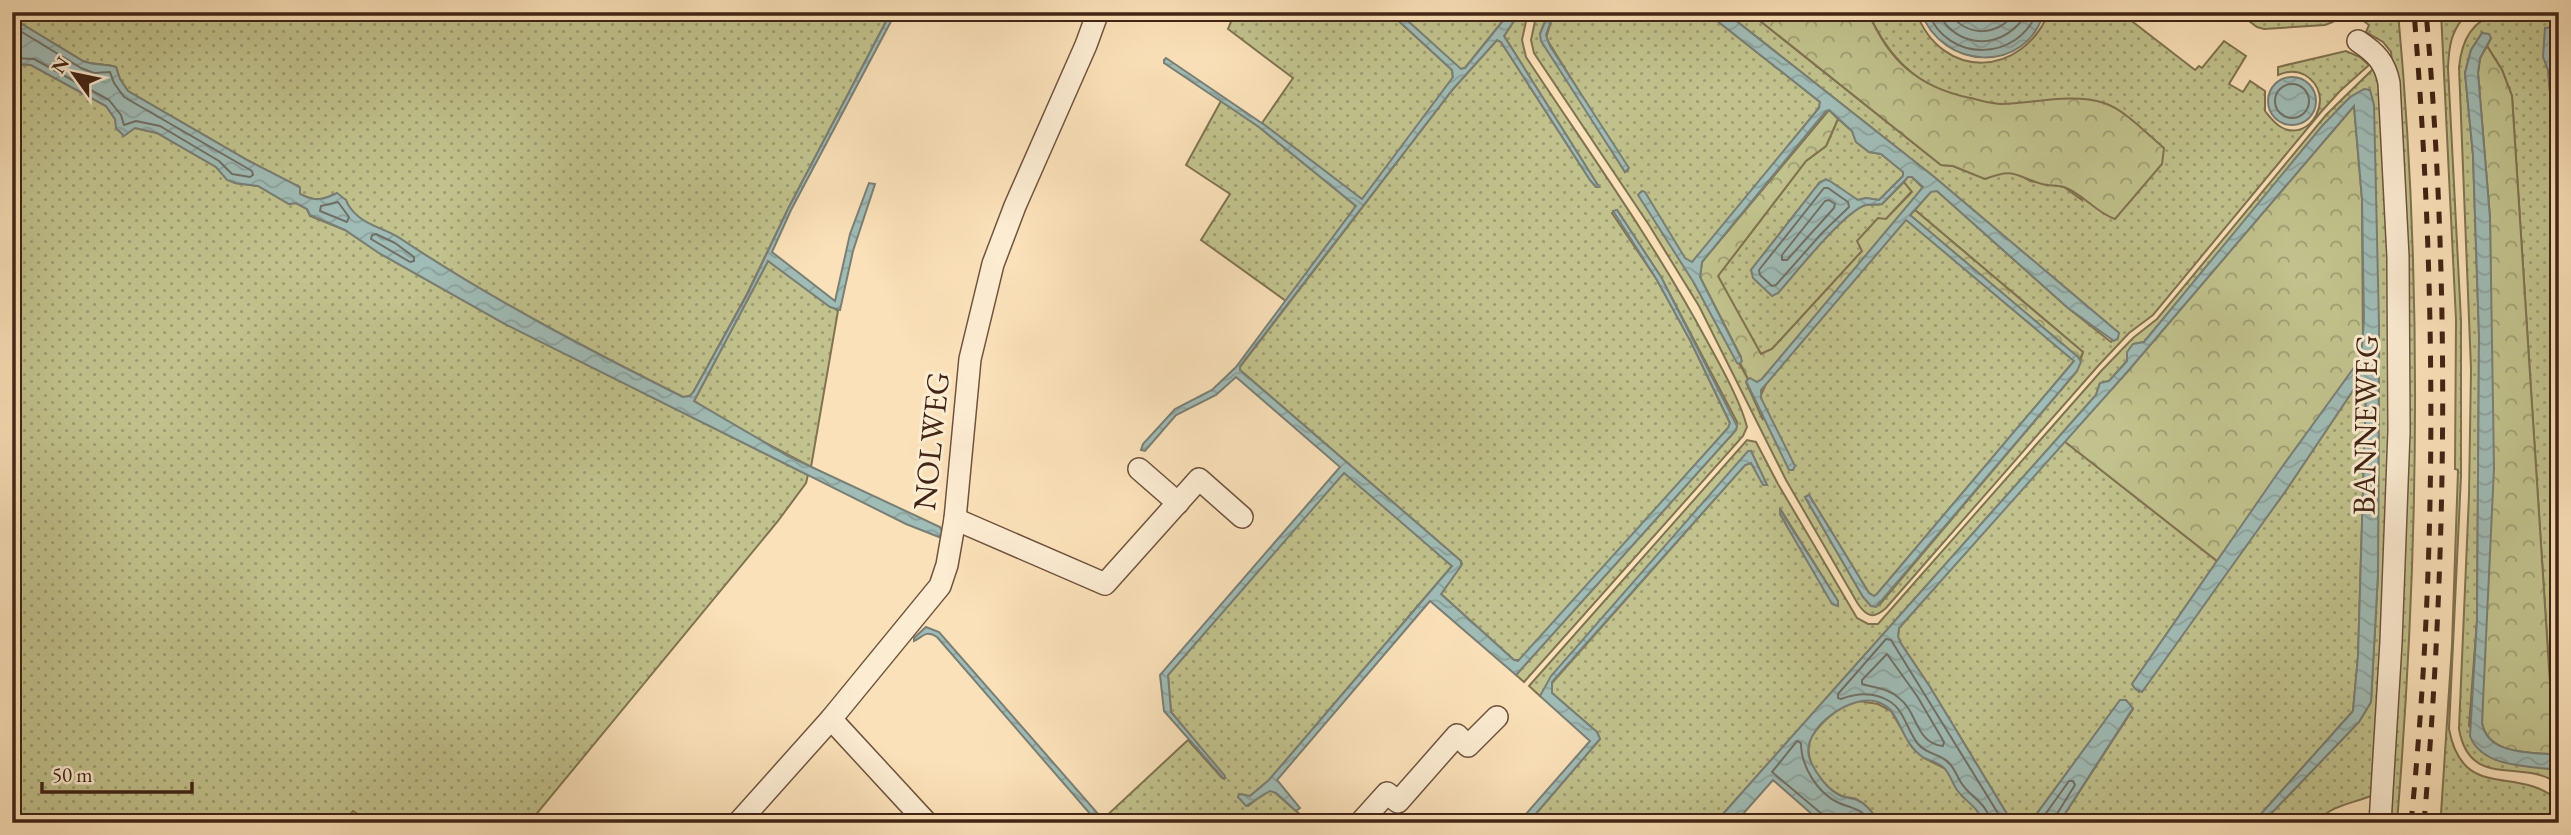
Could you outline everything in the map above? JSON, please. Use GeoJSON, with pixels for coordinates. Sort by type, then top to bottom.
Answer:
{"type":"FeatureCollection","features":[{"type":"Feature","properties":{"kind":"street","name":"NOLWEG"},"geometry":{"type":"LineString","coordinates":[[738,823],[831,719],[940,586],[956,519],[971,359],[993,264],[1015,206],[1077,68],[1098,12]]}},
{"type":"Feature","properties":{"kind":"street","name":"BANNEWEG"},"geometry":{"type":"LineString","coordinates":[[2358,41],[2381,59],[2389,83],[2398,257],[2399,431],[2391,642],[2380,823]]}},
{"type":"Feature","properties":{"kind":"street"},"geometry":{"type":"LineString","coordinates":[[1139,469],[1178,503]]}},
{"type":"Feature","properties":{"kind":"street"},"geometry":{"type":"LineString","coordinates":[[956,519],[1105,584],[1199,479],[1242,517]]}},
{"type":"Feature","properties":{"kind":"street"},"geometry":{"type":"LineString","coordinates":[[1360,823],[1387,793],[1398,802],[1457,735],[1468,746],[1497,717]]}},
{"type":"Feature","properties":{"kind":"street"},"geometry":{"type":"LineString","coordinates":[[831,719],[927,823]]}},
{"type":"Feature","properties":{"kind":"green space"},"geometry":{"type":"Polygon","coordinates":[[[12,12],[891,12],[788,209],[747,294],[694,391],[690,396],[683,397],[540,323],[396,236],[363,220],[346,200],[334,194],[317,199],[300,194],[299,187],[128,91],[116,67],[83,61],[12,18],[12,12]]]}},
{"type":"Feature","properties":{"kind":"green space"},"geometry":{"type":"Polygon","coordinates":[[[1235,12],[1389,12],[1452,70],[1453,79],[1361,199],[1262,123],[1293,78],[1228,29],[1235,12]]]}},
{"type":"Feature","properties":{"kind":"green space"},"geometry":{"type":"Polygon","coordinates":[[[1398,12],[1510,12],[1465,68],[1460,69],[1398,12]]]}},
{"type":"Feature","properties":{"kind":"green space"},"geometry":{"type":"Polygon","coordinates":[[[1520,12],[1528,12],[1522,40],[1526,57],[1620,197],[1687,304],[1724,372],[1747,427],[1743,436],[1524,682],[1516,675],[1736,430],[1737,422],[1661,277],[1617,210],[1612,213],[1657,280],[1730,423],[1521,660],[1514,660],[1441,594],[1462,564],[1461,561],[1240,370],[1453,89],[1497,40],[1501,42],[1590,180],[1599,187],[1504,36],[1520,12]]]}},
{"type":"Feature","properties":{"kind":"green space"},"geometry":{"type":"Polygon","coordinates":[[[1537,12],[1549,12],[1540,34],[1625,172],[1628,170],[1546,38],[1554,12],[1706,12],[1820,102],[1819,108],[1694,261],[1692,263],[1685,259],[1694,283],[1748,379],[1746,382],[1763,420],[1761,395],[1766,384],[1906,219],[2074,361],[1874,596],[1869,593],[1809,495],[1805,497],[1863,597],[1871,606],[1880,604],[2077,371],[2083,352],[1915,210],[1931,191],[1937,191],[2068,308],[2111,342],[2119,333],[1933,176],[1725,12],[1749,12],[1941,165],[1953,166],[1985,179],[2004,171],[2019,174],[2030,181],[2064,187],[2082,200],[2056,100],[1997,104],[1953,95],[1935,87],[1918,78],[1890,51],[1868,12],[1916,12],[1928,35],[1944,50],[1962,60],[1982,63],[2002,59],[2020,50],[2037,34],[2049,12],[2120,12],[2195,70],[2199,66],[2202,68],[2224,41],[2246,56],[2229,84],[2243,92],[2250,81],[2265,91],[2265,111],[2278,125],[2292,130],[2302,129],[2316,115],[2320,105],[2319,94],[2315,84],[2305,75],[2292,72],[2278,75],[2278,67],[2346,51],[2360,57],[2369,65],[2321,112],[2153,315],[2129,333],[2098,366],[1886,608],[1871,615],[1864,612],[1858,604],[1786,480],[1699,306],[1649,225],[1534,53],[1531,40],[1537,12]]]}},
{"type":"Feature","properties":{"kind":"green space"},"geometry":{"type":"Polygon","coordinates":[[[1749,12],[1868,12],[1885,45],[1896,58],[1920,79],[1935,87],[1998,104],[2066,99],[2104,103],[2128,116],[2164,148],[2162,164],[2115,219],[2064,187],[2042,184],[2009,173],[1985,179],[1953,166],[1941,165],[1749,12]]]}},
{"type":"Feature","properties":{"kind":"green space"},"geometry":{"type":"Polygon","coordinates":[[[2237,12],[2339,12],[2333,22],[2325,25],[2264,29],[2237,12]]]}},
{"type":"Feature","properties":{"kind":"green space"},"geometry":{"type":"Polygon","coordinates":[[[2357,12],[2398,12],[2406,113],[2414,316],[2414,519],[2397,823],[2388,823],[2399,136],[2391,52],[2383,42],[2366,32],[2369,25],[2357,16],[2357,12]]]}},
{"type":"Feature","properties":{"kind":"green space"},"geometry":{"type":"Polygon","coordinates":[[[2441,12],[2469,12],[2452,38],[2448,68],[2461,321],[2461,476],[2449,729],[2456,752],[2466,766],[2479,775],[2543,790],[2559,801],[2559,820],[2556,823],[2443,823],[2444,815],[2441,814],[2452,645],[2458,470],[2455,469],[2456,320],[2441,12]]]}},
{"type":"Feature","properties":{"kind":"green space"},"geometry":{"type":"Polygon","coordinates":[[[2501,12],[2559,12],[2559,45],[2554,28],[2544,51],[2559,192],[2559,729],[2551,699],[2512,96],[2502,70],[2487,46],[2491,38],[2482,33],[2471,50],[2465,73],[2473,155],[2479,336],[2477,620],[2469,726],[2521,765],[2559,770],[2559,785],[2545,777],[2487,767],[2474,760],[2465,748],[2459,729],[2469,495],[2471,369],[2459,67],[2470,32],[2483,20],[2501,12]]]}},
{"type":"Feature","properties":{"kind":"green space"},"geometry":{"type":"Polygon","coordinates":[[[2487,46],[2502,70],[2512,96],[2551,699],[2559,729],[2559,755],[2502,747],[2486,734],[2482,723],[2491,340],[2490,218],[2478,73],[2480,58],[2487,46]]]}},
{"type":"Feature","properties":{"kind":"green space"},"geometry":{"type":"Polygon","coordinates":[[[17,64],[31,65],[106,106],[115,119],[135,128],[157,133],[216,167],[235,183],[258,186],[289,204],[296,203],[307,209],[310,216],[345,230],[379,253],[507,325],[808,475],[806,483],[778,521],[529,823],[371,823],[353,811],[343,823],[12,823],[12,67],[17,64]]]}},
{"type":"Feature","properties":{"kind":"green space"},"geometry":{"type":"Polygon","coordinates":[[[2373,69],[2380,82],[2389,213],[2390,489],[2381,697],[2376,718],[2373,795],[2336,808],[2317,823],[2262,823],[2359,722],[2371,702],[2378,574],[2379,325],[2340,107],[2144,342],[2134,344],[2127,354],[2127,361],[2109,381],[2100,383],[2096,395],[1715,823],[1528,823],[1600,739],[1597,732],[1552,693],[1552,683],[1745,465],[1751,463],[1763,484],[1767,485],[1751,451],[1540,696],[1529,686],[1747,440],[1756,442],[1857,618],[1868,624],[1878,624],[2102,370],[2133,338],[2157,319],[2326,115],[2373,69]],[[1781,510],[1780,514],[1833,604],[1838,606],[1838,601],[1781,510]]]}},
{"type":"Feature","properties":{"kind":"green space"},"geometry":{"type":"Polygon","coordinates":[[[1221,101],[1259,127],[1356,206],[1286,301],[1201,240],[1230,194],[1186,165],[1221,101]]]}},
{"type":"Feature","properties":{"kind":"green space"},"geometry":{"type":"Polygon","coordinates":[[[2354,106],[2362,199],[2361,358],[2217,561],[2064,441],[2128,371],[2354,106]]]}},
{"type":"Feature","properties":{"kind":"green space"},"geometry":{"type":"Polygon","coordinates":[[[1829,110],[1838,119],[1826,146],[1806,161],[1718,276],[1761,354],[1772,349],[1862,251],[1857,241],[1878,218],[1886,219],[1912,192],[1904,182],[1908,177],[1912,177],[1923,188],[1757,382],[1748,379],[1740,363],[1741,357],[1700,277],[1702,262],[1829,110]]]}},
{"type":"Feature","properties":{"kind":"green space"},"geometry":{"type":"Polygon","coordinates":[[[1838,119],[1852,131],[1856,142],[1869,152],[1881,154],[1904,172],[1903,176],[1879,200],[1858,200],[1820,182],[1751,270],[1778,293],[1833,230],[1857,209],[1866,205],[1882,204],[1904,182],[1912,191],[1862,251],[1772,349],[1761,354],[1717,277],[1806,161],[1826,146],[1838,119]]]}},
{"type":"Feature","properties":{"kind":"green space"},"geometry":{"type":"Polygon","coordinates":[[[1915,210],[2083,352],[2080,359],[1910,215],[1915,210]]]}},
{"type":"Feature","properties":{"kind":"green space"},"geometry":{"type":"Polygon","coordinates":[[[768,261],[838,311],[811,467],[694,401],[768,261]]]}},
{"type":"Feature","properties":{"kind":"green space"},"geometry":{"type":"Polygon","coordinates":[[[2361,382],[2365,384],[2366,391],[2358,656],[2353,711],[2253,823],[2059,823],[2133,709],[2126,700],[2120,701],[2030,823],[2015,823],[1900,642],[1899,628],[2064,441],[2217,561],[2132,684],[2139,692],[2287,489],[2361,382]]]}},
{"type":"Feature","properties":{"kind":"green space"},"geometry":{"type":"Polygon","coordinates":[[[1346,473],[1452,566],[1269,780],[1250,796],[1238,797],[1248,806],[1267,791],[1273,791],[1310,823],[1106,823],[1103,819],[1188,740],[1222,778],[1225,778],[1171,712],[1168,675],[1341,475],[1346,473]]]}},
{"type":"Feature","properties":{"kind":"green space"},"geometry":{"type":"Polygon","coordinates":[[[1859,701],[1878,704],[1891,711],[1912,747],[1924,758],[1946,769],[1962,796],[1976,807],[1984,823],[1879,823],[1860,801],[1842,796],[1825,784],[1813,768],[1810,740],[1829,716],[1859,701]]]}},
{"type":"Feature","properties":{"kind":"water"},"geometry":{"type":"Polygon","coordinates":[[[891,12],[896,12],[791,210],[772,252],[835,301],[850,234],[869,183],[875,184],[853,251],[840,310],[830,307],[768,261],[694,401],[788,456],[940,527],[943,533],[939,537],[906,524],[507,325],[379,253],[345,230],[310,215],[307,209],[296,203],[289,204],[258,186],[227,180],[216,167],[157,133],[135,128],[124,136],[116,128],[115,119],[106,106],[31,65],[17,64],[12,67],[12,18],[83,61],[116,67],[128,91],[249,161],[300,187],[300,194],[319,199],[337,193],[364,220],[396,236],[540,322],[683,397],[690,396],[694,391],[747,295],[788,209],[891,12]]]}},
{"type":"Feature","properties":{"kind":"water"},"geometry":{"type":"Polygon","coordinates":[[[1389,12],[1398,12],[1461,69],[1465,68],[1510,12],[1520,12],[1504,36],[1599,187],[1590,180],[1501,42],[1497,40],[1453,89],[1240,366],[1240,370],[1461,561],[1461,566],[1441,594],[1518,661],[1730,423],[1657,280],[1613,211],[1617,210],[1661,277],[1737,426],[1516,675],[1430,601],[1277,780],[1300,808],[1296,811],[1270,791],[1246,806],[1238,797],[1239,794],[1250,796],[1269,780],[1452,566],[1344,473],[1168,675],[1171,712],[1225,776],[1224,779],[1164,711],[1160,675],[1340,467],[1236,377],[1216,395],[1176,415],[1145,451],[1141,450],[1143,444],[1175,409],[1212,390],[1236,367],[1356,206],[1259,127],[1164,63],[1164,60],[1166,58],[1266,126],[1362,199],[1453,77],[1452,70],[1389,12]]]}},
{"type":"Feature","properties":{"kind":"water"},"geometry":{"type":"Polygon","coordinates":[[[1549,12],[1554,12],[1546,35],[1550,46],[1629,168],[1625,172],[1541,41],[1540,34],[1549,12]]]}},
{"type":"Feature","properties":{"kind":"water"},"geometry":{"type":"Polygon","coordinates":[[[1706,12],[1725,12],[1933,176],[2119,333],[2114,341],[2068,308],[1937,191],[1931,192],[1910,215],[2081,362],[2077,371],[1876,607],[1871,606],[1863,597],[1805,497],[1809,495],[1869,593],[1874,596],[2074,361],[1906,220],[1761,390],[1761,398],[1795,466],[1793,470],[1789,470],[1746,381],[1750,378],[1757,382],[1762,379],[1923,187],[1912,177],[1908,177],[1882,204],[1866,205],[1857,209],[1833,230],[1778,293],[1772,296],[1753,278],[1751,270],[1820,182],[1826,179],[1858,200],[1879,200],[1903,176],[1903,172],[1881,154],[1869,152],[1856,142],[1852,131],[1829,110],[1825,112],[1702,262],[1700,277],[1741,358],[1742,361],[1737,363],[1694,283],[1638,195],[1642,191],[1645,192],[1685,258],[1692,262],[1819,108],[1820,102],[1706,12]]]}},
{"type":"Feature","properties":{"kind":"water"},"geometry":{"type":"Polygon","coordinates":[[[1921,12],[2044,12],[2034,32],[2020,47],[2003,55],[1984,57],[1964,54],[1947,45],[1932,31],[1921,12]]]}},
{"type":"Feature","properties":{"kind":"water"},"geometry":{"type":"Polygon","coordinates":[[[2554,27],[2559,45],[2559,192],[2548,70],[2543,57],[2545,28],[2554,27]]]}},
{"type":"Feature","properties":{"kind":"water"},"geometry":{"type":"Polygon","coordinates":[[[2482,33],[2489,34],[2491,38],[2480,58],[2478,73],[2490,218],[2494,468],[2482,723],[2486,734],[2502,747],[2559,755],[2559,770],[2496,760],[2476,746],[2470,736],[2477,620],[2479,336],[2473,155],[2465,73],[2471,50],[2482,33]]]}},
{"type":"Feature","properties":{"kind":"water"},"geometry":{"type":"Polygon","coordinates":[[[2292,77],[2309,84],[2316,101],[2309,118],[2292,125],[2275,118],[2268,101],[2275,84],[2292,77]]]}},
{"type":"Feature","properties":{"kind":"water"},"geometry":{"type":"Polygon","coordinates":[[[2364,89],[2370,90],[2374,105],[2379,325],[2378,574],[2371,702],[2359,722],[2262,823],[2253,823],[2353,711],[2358,656],[2366,390],[2365,384],[2361,382],[2142,692],[2132,684],[2361,358],[2364,321],[2362,199],[2354,106],[2128,371],[1899,628],[1900,642],[2015,823],[1984,823],[1957,790],[1945,769],[1915,751],[1886,706],[1866,701],[1855,702],[1826,719],[1811,738],[1809,755],[1827,786],[1841,796],[1864,804],[1879,823],[1822,823],[1773,780],[1735,823],[1715,823],[2096,395],[2100,383],[2109,381],[2127,361],[2127,352],[2133,344],[2144,342],[2322,126],[2350,97],[2364,89]]]}},
{"type":"Feature","properties":{"kind":"water"},"geometry":{"type":"Polygon","coordinates":[[[1748,451],[1751,451],[1767,485],[1763,485],[1751,463],[1745,465],[1552,682],[1552,693],[1597,732],[1600,739],[1528,823],[1518,823],[1590,741],[1540,696],[1551,676],[1748,451]]]}},
{"type":"Feature","properties":{"kind":"water"},"geometry":{"type":"Polygon","coordinates":[[[1780,510],[1838,601],[1838,606],[1832,604],[1780,510]]]}},
{"type":"Feature","properties":{"kind":"water"},"geometry":{"type":"Polygon","coordinates":[[[926,627],[939,632],[1106,823],[1098,823],[937,637],[927,634],[914,641],[926,627]]]}},
{"type":"Feature","properties":{"kind":"water"},"geometry":{"type":"Polygon","coordinates":[[[2120,700],[2126,700],[2133,708],[2059,823],[2030,823],[2120,700]]]}},
{"type":"Feature","properties":{"kind":"railway"},"geometry":{"type":"LineString","coordinates":[[2411,823],[2426,621],[2431,418],[2427,215],[2414,12]]}},
{"type":"Feature","properties":{"kind":"railway"},"geometry":{"type":"LineString","coordinates":[[2424,823],[2437,620],[2443,418],[2439,215],[2426,12]]}}]}
